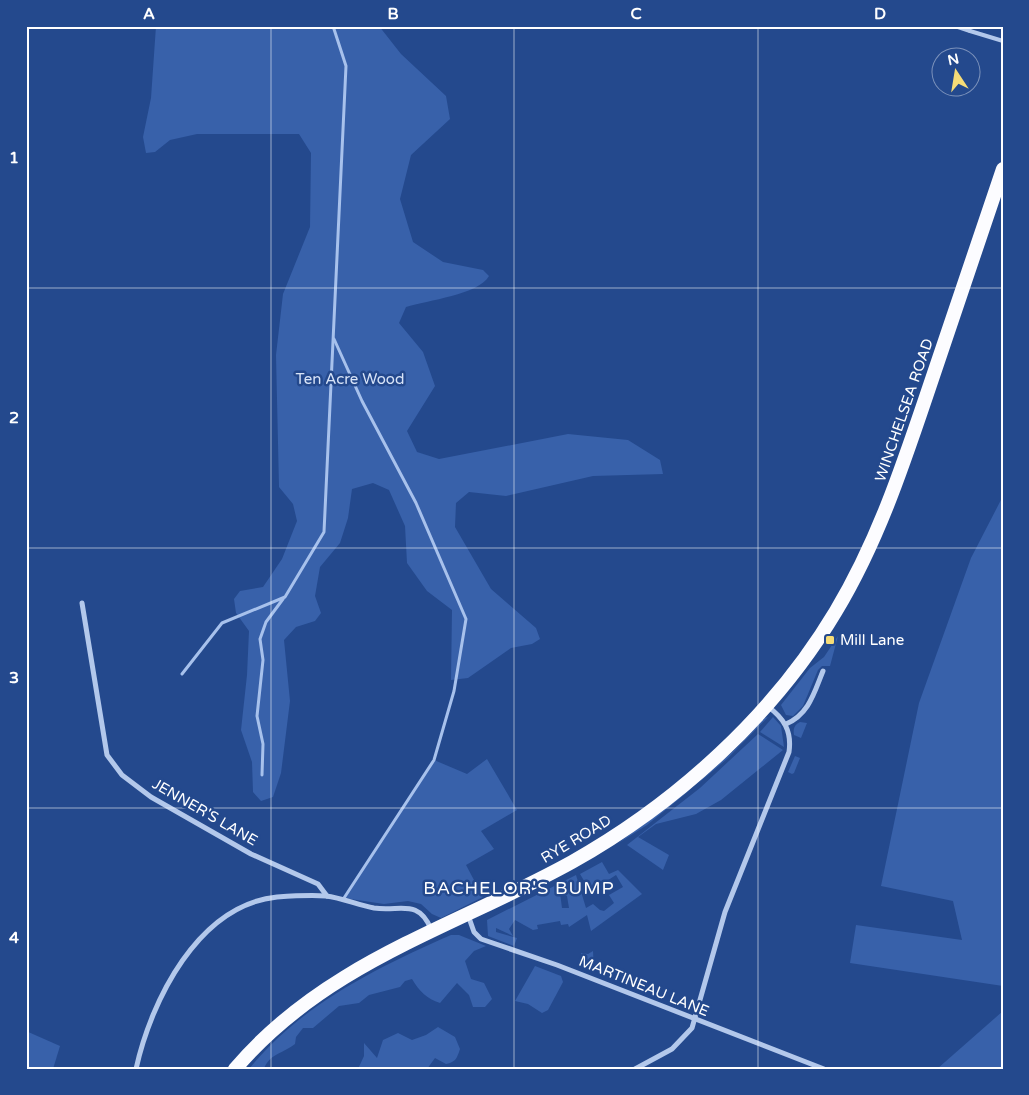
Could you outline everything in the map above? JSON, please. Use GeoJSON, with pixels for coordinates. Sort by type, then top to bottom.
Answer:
{"type":"FeatureCollection","features":[{"type":"Feature","properties":{"kind":"highway","name":"WINCHELSEA ROAD"},"geometry":{"type":"LineString","coordinates":[[810,650],[837,609],[873,540],[887,508],[1003,169]]}},
{"type":"Feature","properties":{"kind":"highway","name":"RYE ROAD"},"geometry":{"type":"LineString","coordinates":[[235,1069],[275,1027],[305,1002],[369,962],[468,915],[577,859],[641,818],[700,770],[766,705],[810,650]]}},
{"type":"Feature","properties":{"kind":"street","name":"JENNER'S LANE"},"geometry":{"type":"LineString","coordinates":[[82,603],[107,755],[122,774],[151,797],[186,819],[251,854],[318,884],[327,896]]}},
{"type":"Feature","properties":{"kind":"street"},"geometry":{"type":"LineString","coordinates":[[786,724],[796,720],[806,711],[823,671]]}},
{"type":"Feature","properties":{"kind":"street"},"geometry":{"type":"LineString","coordinates":[[635,1069],[672,1049],[688,1035],[694,1020],[725,912],[762,824],[790,746],[786,724],[766,705]]}},
{"type":"Feature","properties":{"kind":"street"},"geometry":{"type":"LineString","coordinates":[[136,1069],[146,1028],[165,988],[181,963],[214,927],[241,908],[259,901],[275,898],[327,896],[375,908],[414,908],[426,917],[433,931]]}},
{"type":"Feature","properties":{"kind":"street","name":"MARTINEAU LANE"},"geometry":{"type":"LineString","coordinates":[[468,915],[474,932],[481,939],[557,965],[694,1020],[752,1040],[824,1069]]}},
{"type":"Feature","properties":{"kind":"lane"},"geometry":{"type":"LineString","coordinates":[[955,26],[1003,41]]}},
{"type":"Feature","properties":{"kind":"lane"},"geometry":{"type":"LineString","coordinates":[[968,26],[970,31]]}},
{"type":"Feature","properties":{"kind":"green space","name":"Ten Acre Wood"},"geometry":{"type":"Polygon","coordinates":[[[156,26],[379,26],[401,54],[446,96],[450,119],[411,155],[400,199],[413,242],[443,262],[483,270],[489,276],[483,283],[464,292],[406,307],[399,323],[423,352],[435,386],[407,431],[417,452],[439,459],[568,434],[628,440],[660,460],[663,474],[593,476],[506,496],[469,492],[456,503],[455,527],[491,589],[536,628],[540,639],[532,644],[511,648],[468,678],[451,680],[452,610],[427,591],[407,563],[405,526],[389,490],[373,483],[352,489],[348,518],[340,543],[320,567],[315,596],[321,613],[315,621],[296,627],[284,640],[290,701],[281,773],[273,797],[261,801],[253,792],[252,762],[241,730],[247,675],[249,631],[236,613],[234,599],[240,591],[263,587],[282,559],[297,521],[293,504],[279,487],[276,355],[283,294],[310,227],[311,153],[299,134],[197,134],[170,140],[155,152],[146,153],[143,137],[151,98],[156,26]]]}},
{"type":"Feature","properties":{"kind":"green space"},"geometry":{"type":"Polygon","coordinates":[[[1003,496],[1003,986],[850,963],[856,925],[962,940],[953,901],[881,886],[919,703],[971,558],[1003,496]]]}},
{"type":"Feature","properties":{"kind":"green space"},"geometry":{"type":"Polygon","coordinates":[[[838,636],[830,666],[822,666],[818,670],[803,706],[793,716],[786,715],[781,705],[810,668],[824,657],[838,636]]]}},
{"type":"Feature","properties":{"kind":"green space"},"geometry":{"type":"Polygon","coordinates":[[[768,717],[728,758],[695,786],[740,745],[765,718],[768,717]]]}},
{"type":"Feature","properties":{"kind":"green space"},"geometry":{"type":"Polygon","coordinates":[[[773,717],[781,726],[784,747],[760,732],[773,717]]]}},
{"type":"Feature","properties":{"kind":"green space"},"geometry":{"type":"Polygon","coordinates":[[[800,722],[807,723],[801,738],[794,735],[795,726],[800,722]]]}},
{"type":"Feature","properties":{"kind":"green space"},"geometry":{"type":"Polygon","coordinates":[[[758,734],[783,750],[721,800],[696,814],[656,824],[638,837],[669,855],[663,870],[627,845],[700,788],[758,734]]]}},
{"type":"Feature","properties":{"kind":"green space"},"geometry":{"type":"Polygon","coordinates":[[[795,756],[800,758],[792,774],[788,772],[795,756]]]}},
{"type":"Feature","properties":{"kind":"green space"},"geometry":{"type":"Polygon","coordinates":[[[487,759],[517,810],[481,831],[494,849],[466,865],[483,897],[441,918],[432,914],[421,904],[408,901],[384,904],[344,898],[434,760],[467,774],[487,759]]]}},
{"type":"Feature","properties":{"kind":"green space"},"geometry":{"type":"Polygon","coordinates":[[[690,790],[647,825],[617,844],[690,790]]]}},
{"type":"Feature","properties":{"kind":"green space"},"geometry":{"type":"Polygon","coordinates":[[[602,862],[609,874],[618,870],[642,894],[591,931],[587,915],[569,927],[568,924],[561,925],[560,921],[537,925],[538,929],[533,930],[515,920],[509,929],[513,936],[496,928],[496,932],[517,938],[514,946],[488,936],[487,920],[576,875],[586,908],[593,904],[604,911],[614,903],[609,895],[623,887],[616,875],[596,888],[589,889],[580,874],[602,862]],[[560,893],[562,908],[569,908],[567,896],[560,893]]]}},
{"type":"Feature","properties":{"kind":"green space"},"geometry":{"type":"Polygon","coordinates":[[[451,935],[459,935],[486,946],[474,951],[465,961],[471,979],[484,983],[492,999],[485,1007],[473,1007],[469,995],[457,983],[440,1003],[424,994],[412,979],[405,981],[400,987],[369,995],[359,1003],[339,1006],[313,1028],[303,1028],[296,1037],[295,1044],[269,1060],[264,1069],[249,1069],[292,1025],[316,1007],[368,975],[451,935]]]}},
{"type":"Feature","properties":{"kind":"green space"},"geometry":{"type":"Polygon","coordinates":[[[593,951],[594,971],[581,967],[581,953],[588,954],[593,951]]]}},
{"type":"Feature","properties":{"kind":"green space"},"geometry":{"type":"Polygon","coordinates":[[[535,966],[561,976],[563,982],[548,1010],[542,1013],[528,1004],[515,1001],[535,966]]]}},
{"type":"Feature","properties":{"kind":"green space"},"geometry":{"type":"Polygon","coordinates":[[[1003,1011],[1003,1069],[937,1069],[1003,1011]]]}},
{"type":"Feature","properties":{"kind":"green space"},"geometry":{"type":"Polygon","coordinates":[[[438,1027],[455,1037],[460,1049],[454,1061],[446,1064],[435,1058],[427,1069],[358,1069],[364,1056],[364,1043],[377,1058],[383,1040],[398,1033],[412,1040],[426,1035],[438,1027]]]}},
{"type":"Feature","properties":{"kind":"green space"},"geometry":{"type":"Polygon","coordinates":[[[26,1031],[60,1046],[53,1069],[26,1069],[26,1031]]]}},
{"type":"Feature","properties":{"kind":"waterway"},"geometry":{"type":"LineString","coordinates":[[182,674],[222,623],[285,597],[324,532],[346,66],[333,26]]}},
{"type":"Feature","properties":{"kind":"waterway"},"geometry":{"type":"LineString","coordinates":[[334,339],[362,401],[416,503],[466,619],[454,691],[434,760],[344,898]]}},
{"type":"Feature","properties":{"kind":"waterway"},"geometry":{"type":"LineString","coordinates":[[262,775],[263,744],[257,716],[263,660],[260,639],[266,622],[283,599]]}},
{"type":"Feature","properties":{"kind":"place","name":"Mill Lane"},"geometry":{"type":"Point","coordinates":[830,640]}},
{"type":"Feature","properties":{"kind":"district","name":"BACHELOR'S BUMP"},"geometry":{"type":"Point","coordinates":[519,888]}}]}
